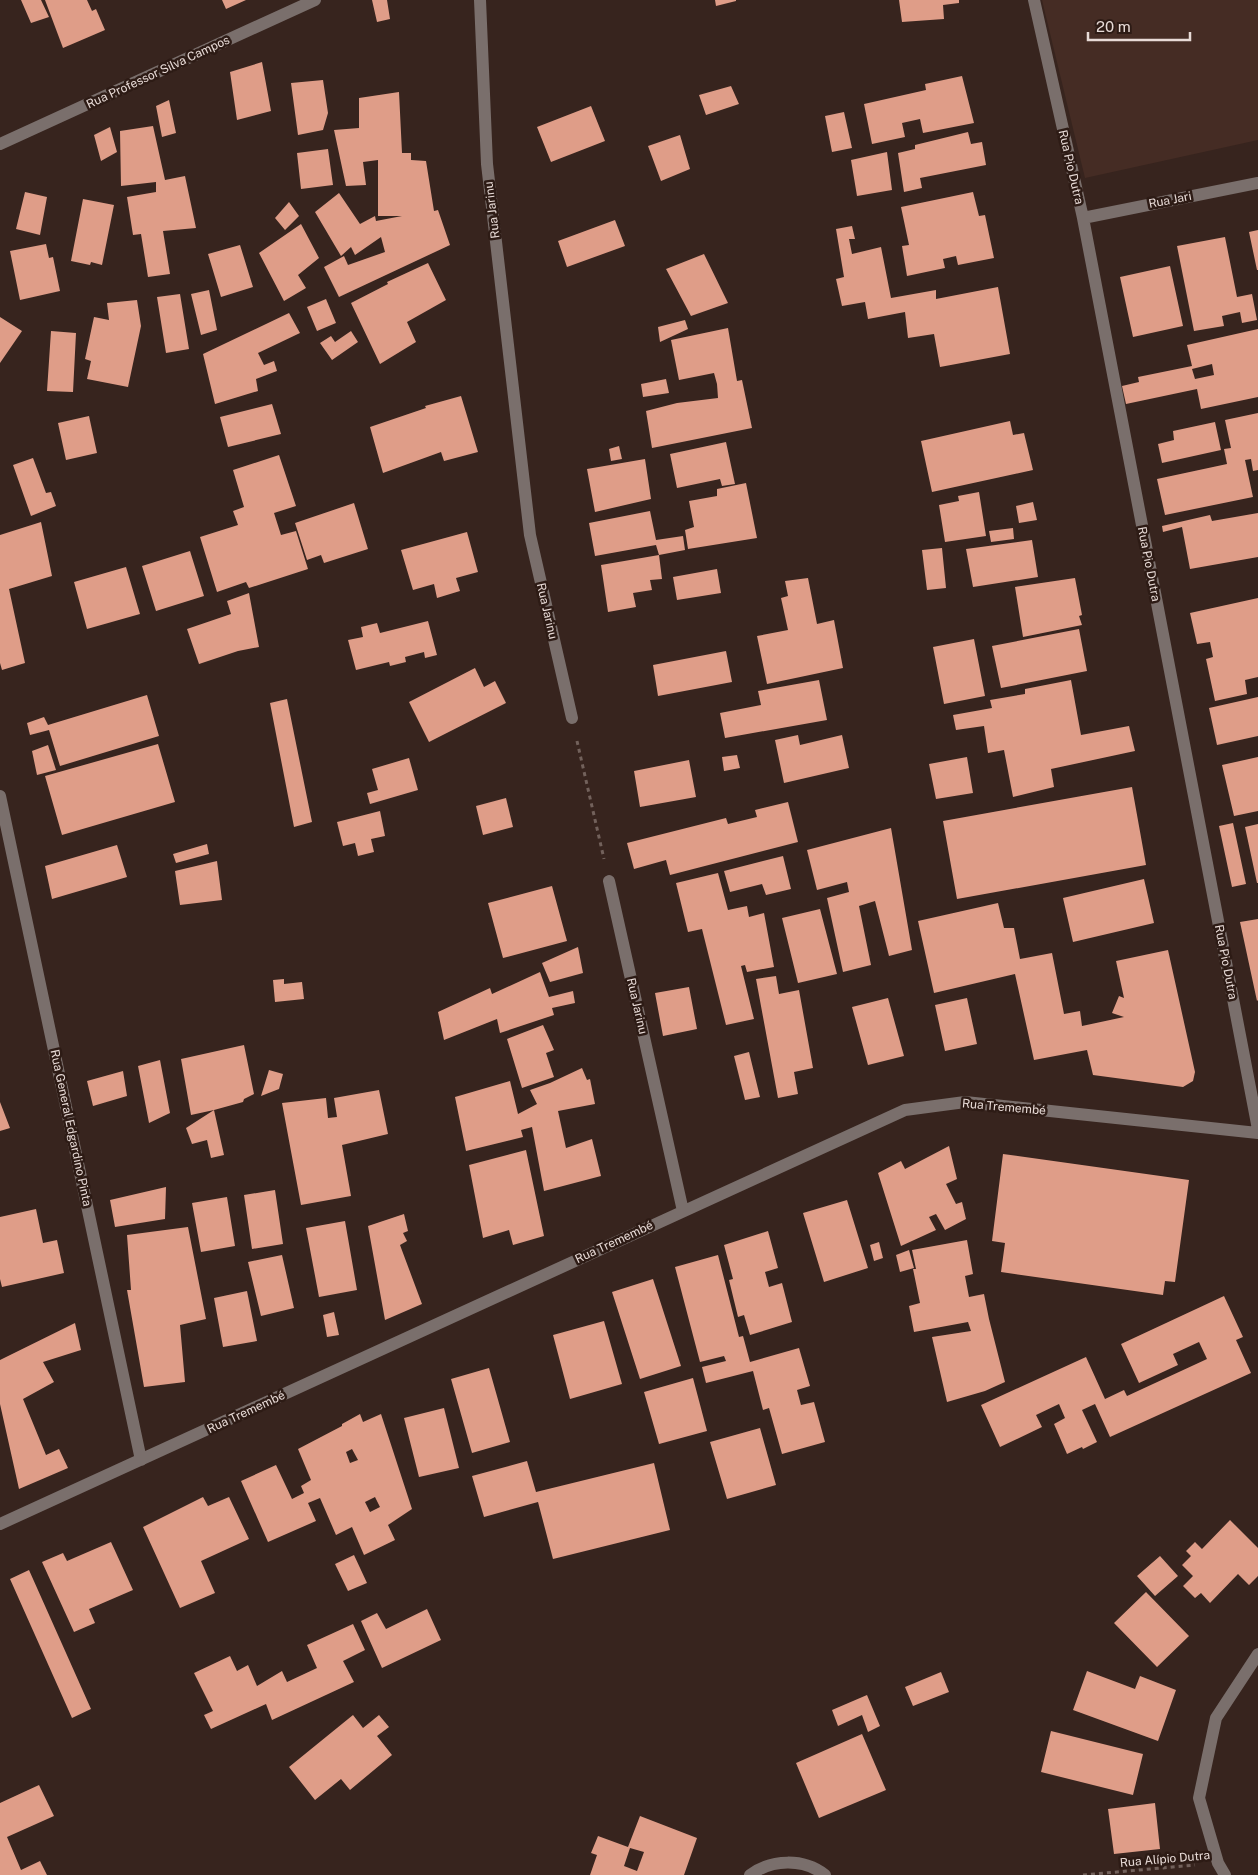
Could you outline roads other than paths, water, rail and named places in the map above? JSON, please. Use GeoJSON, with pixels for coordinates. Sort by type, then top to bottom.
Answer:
{"type":"FeatureCollection","features":[{"type":"Feature","properties":{"kind":"street","name":"Rua Professor Silva Campos"},"geometry":{"type":"LineString","coordinates":[[0,144],[315,0]]}},
{"type":"Feature","properties":{"kind":"street","name":"Rua Jarinu"},"geometry":{"type":"LineString","coordinates":[[480,0],[487,164],[530,535],[572,718]]}},
{"type":"Feature","properties":{"kind":"street","name":"Rua Pio Dutra"},"geometry":{"type":"LineString","coordinates":[[1034,0],[1083,218],[1258,1129]]}},
{"type":"Feature","properties":{"kind":"street","name":"Rua Jari"},"geometry":{"type":"LineString","coordinates":[[1083,218],[1258,183]]}},
{"type":"Feature","properties":{"kind":"street","name":"Rua General Edgardino Pinta"},"geometry":{"type":"LineString","coordinates":[[0,796],[141,1460]]}},
{"type":"Feature","properties":{"kind":"street","name":"Rua Jarinu"},"geometry":{"type":"LineString","coordinates":[[609,882],[683,1210]]}},
{"type":"Feature","properties":{"kind":"street","name":"Rua Tremembé"},"geometry":{"type":"LineString","coordinates":[[0,1524],[905,1110],[965,1102],[1258,1134]]}},
{"type":"Feature","properties":{"kind":"street"},"geometry":{"type":"LineString","coordinates":[[1225,1875],[1218,1863],[1200,1798],[1216,1718],[1258,1654]]}},
{"type":"Feature","properties":{"kind":"street"},"geometry":{"type":"LineString","coordinates":[[750,1875],[768,1865],[785,1862],[803,1864],[825,1875]]}}]}
